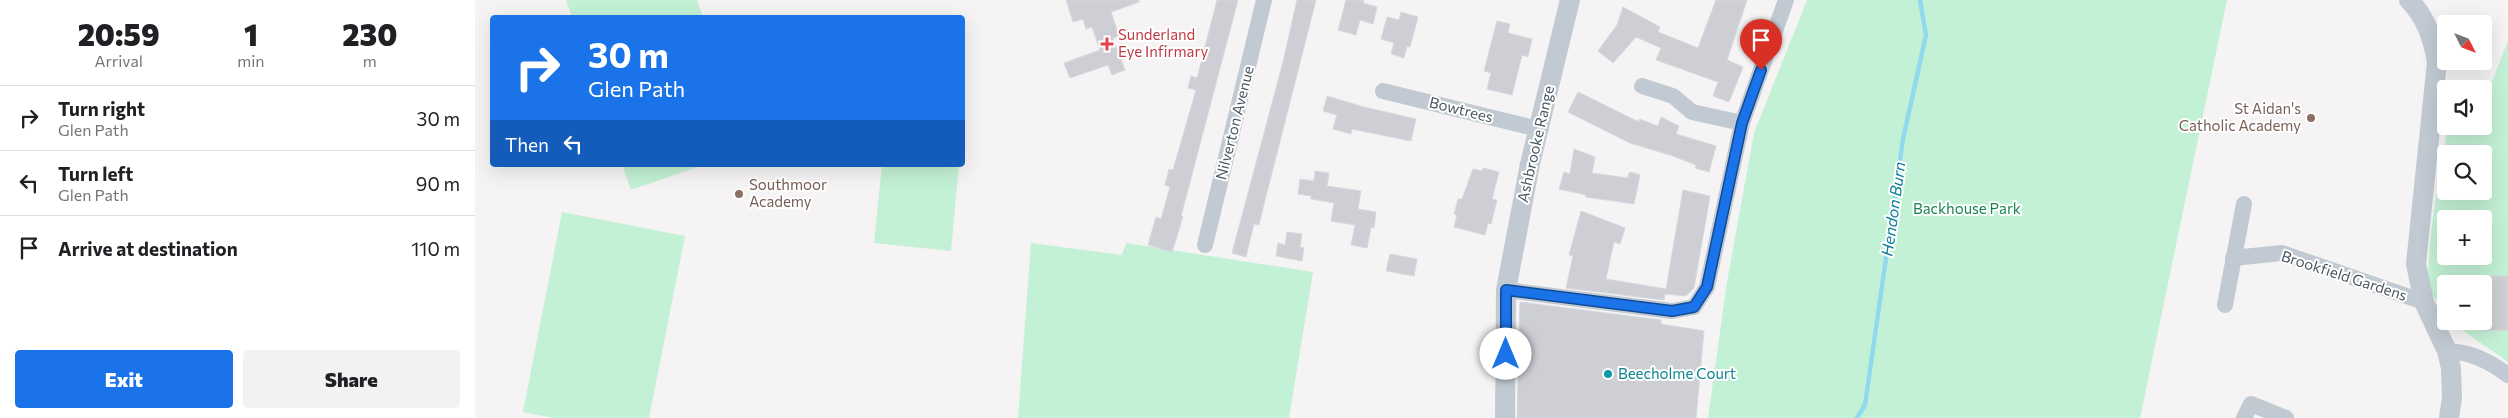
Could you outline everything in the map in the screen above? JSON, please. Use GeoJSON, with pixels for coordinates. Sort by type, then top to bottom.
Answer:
{"type":"FeatureCollection","features":[{"type":"Feature","properties":{"kind":"street","name":"Nilverton Avenue"},"geometry":{"type":"LineString","coordinates":[[1205,245],[1265,0]]}},
{"type":"Feature","properties":{"kind":"street","name":"Ashbrooke Range"},"geometry":{"type":"LineString","coordinates":[[1505,418],[1506,290],[1539,129],[1570,0]]}},
{"type":"Feature","properties":{"kind":"street"},"geometry":{"type":"LineString","coordinates":[[1506,290],[1672,311],[1694,307],[1707,287],[1742,123],[1786,0]]}},
{"type":"Feature","properties":{"kind":"street"},"geometry":{"type":"LineString","coordinates":[[2409,0],[2425,21],[2431,34],[2437,62],[2416,252],[2417,276],[2424,302],[2447,351],[2452,385],[2449,418]]}},
{"type":"Feature","properties":{"kind":"street"},"geometry":{"type":"LineString","coordinates":[[1642,86],[1673,96],[1693,112],[1742,123]]}},
{"type":"Feature","properties":{"kind":"street","name":"Bowtrees"},"geometry":{"type":"LineString","coordinates":[[1383,91],[1539,129]]}},
{"type":"Feature","properties":{"kind":"street"},"geometry":{"type":"LineString","coordinates":[[2225,305],[2244,204]]}},
{"type":"Feature","properties":{"kind":"street","name":"Brookfield Gardens"},"geometry":{"type":"LineString","coordinates":[[2233,258],[2282,253],[2424,302]]}},
{"type":"Feature","properties":{"kind":"street"},"geometry":{"type":"LineString","coordinates":[[2447,351],[2471,354],[2494,365],[2508,375]]}},
{"type":"Feature","properties":{"kind":"street"},"geometry":{"type":"LineString","coordinates":[[2244,418],[2251,404],[2286,418]]}},
{"type":"Feature","properties":{"kind":"green space"},"geometry":{"type":"Polygon","coordinates":[[[566,0],[697,0],[702,15],[571,15],[566,0]]]}},
{"type":"Feature","properties":{"kind":"green space","name":"Backhouse Park"},"geometry":{"type":"Polygon","coordinates":[[[1807,0],[2227,0],[2140,418],[1708,418],[1727,282],[1754,133],[1807,0]]]}},
{"type":"Feature","properties":{"kind":"green space"},"geometry":{"type":"Polygon","coordinates":[[[2508,41],[2508,362],[2462,330],[2492,330],[2492,275],[2437,275],[2437,301],[2431,293],[2429,261],[2437,194],[2437,200],[2492,200],[2492,145],[2445,145],[2447,135],[2492,135],[2492,82],[2508,41]]]}},
{"type":"Feature","properties":{"kind":"green space"},"geometry":{"type":"Polygon","coordinates":[[[623,167],[697,167],[631,190],[623,167]]]}},
{"type":"Feature","properties":{"kind":"green space"},"geometry":{"type":"Polygon","coordinates":[[[882,167],[959,167],[951,251],[874,243],[882,167]]]}},
{"type":"Feature","properties":{"kind":"green space"},"geometry":{"type":"Polygon","coordinates":[[[562,212],[685,236],[649,418],[553,418],[523,412],[562,212]]]}},
{"type":"Feature","properties":{"kind":"green space"},"geometry":{"type":"Polygon","coordinates":[[[1031,243],[1122,255],[1126,243],[1313,272],[1289,418],[1018,418],[1031,243]]]}},
{"type":"Feature","properties":{"kind":"building","name":"Sunderland Eye Infirmary"},"geometry":{"type":"Polygon","coordinates":[[[1066,0],[1139,0],[1139,2],[1111,12],[1119,36],[1113,38],[1125,70],[1112,75],[1108,65],[1070,78],[1064,63],[1100,50],[1092,27],[1086,29],[1083,19],[1073,22],[1066,0]]]}},
{"type":"Feature","properties":{"kind":"building"},"geometry":{"type":"Polygon","coordinates":[[[1217,0],[1238,0],[1181,216],[1183,217],[1172,252],[1148,245],[1156,217],[1161,219],[1170,187],[1165,185],[1169,169],[1173,170],[1196,90],[1188,88],[1191,76],[1197,78],[1217,0]]]}},
{"type":"Feature","properties":{"kind":"building"},"geometry":{"type":"Polygon","coordinates":[[[1297,0],[1316,0],[1259,225],[1254,224],[1246,257],[1232,253],[1283,62],[1297,0]]]}},
{"type":"Feature","properties":{"kind":"building"},"geometry":{"type":"Polygon","coordinates":[[[1346,0],[1364,0],[1363,3],[1377,7],[1373,24],[1360,20],[1356,35],[1338,30],[1346,0]]]}},
{"type":"Feature","properties":{"kind":"building"},"geometry":{"type":"Polygon","coordinates":[[[1716,0],[1747,0],[1727,60],[1743,67],[1729,102],[1713,96],[1718,82],[1656,60],[1661,48],[1636,37],[1613,63],[1598,51],[1617,25],[1623,7],[1660,27],[1658,32],[1698,48],[1716,0]]]}},
{"type":"Feature","properties":{"kind":"building"},"geometry":{"type":"Polygon","coordinates":[[[1401,12],[1418,17],[1410,47],[1407,46],[1404,58],[1391,54],[1394,43],[1381,39],[1387,17],[1399,20],[1401,12]]]}},
{"type":"Feature","properties":{"kind":"building"},"geometry":{"type":"Polygon","coordinates":[[[1497,21],[1510,24],[1508,33],[1532,39],[1528,57],[1522,55],[1512,95],[1487,89],[1491,73],[1484,71],[1497,21]]]}},
{"type":"Feature","properties":{"kind":"building"},"geometry":{"type":"Polygon","coordinates":[[[1578,92],[1639,122],[1639,119],[1658,126],[1661,117],[1679,126],[1676,134],[1716,146],[1709,172],[1695,168],[1696,165],[1673,156],[1630,143],[1568,112],[1578,92]]]}},
{"type":"Feature","properties":{"kind":"building"},"geometry":{"type":"Polygon","coordinates":[[[1327,96],[1416,119],[1411,141],[1352,129],[1351,134],[1333,129],[1337,115],[1323,111],[1327,96]]]}},
{"type":"Feature","properties":{"kind":"building"},"geometry":{"type":"Polygon","coordinates":[[[1574,149],[1595,157],[1592,173],[1627,178],[1630,172],[1640,175],[1634,204],[1586,197],[1586,195],[1559,189],[1564,172],[1570,174],[1574,149]]]}},
{"type":"Feature","properties":{"kind":"building"},"geometry":{"type":"Polygon","coordinates":[[[1483,168],[1499,172],[1492,199],[1497,200],[1491,224],[1488,223],[1485,235],[1454,227],[1457,215],[1454,214],[1458,199],[1462,199],[1473,169],[1482,171],[1483,168]]]}},
{"type":"Feature","properties":{"kind":"building"},"geometry":{"type":"Polygon","coordinates":[[[1315,171],[1329,173],[1327,186],[1361,191],[1358,209],[1376,212],[1374,228],[1371,227],[1367,248],[1351,245],[1355,225],[1331,221],[1334,203],[1311,199],[1311,196],[1298,194],[1300,179],[1314,181],[1315,171]]]}},
{"type":"Feature","properties":{"kind":"building"},"geometry":{"type":"Polygon","coordinates":[[[1683,190],[1710,196],[1694,288],[1686,296],[1665,294],[1664,300],[1566,288],[1573,256],[1569,255],[1581,211],[1625,228],[1620,244],[1614,242],[1606,279],[1666,289],[1683,190]]]}},
{"type":"Feature","properties":{"kind":"building"},"geometry":{"type":"Polygon","coordinates":[[[1287,232],[1302,234],[1300,247],[1304,248],[1302,261],[1276,256],[1278,243],[1285,245],[1287,232]]]}},
{"type":"Feature","properties":{"kind":"building"},"geometry":{"type":"Polygon","coordinates":[[[1390,254],[1417,259],[1414,276],[1386,271],[1390,254]]]}},
{"type":"Feature","properties":{"kind":"building"},"geometry":{"type":"Polygon","coordinates":[[[2492,276],[2508,276],[2508,330],[2484,331],[2492,330],[2492,276]]]}},
{"type":"Feature","properties":{"kind":"building","name":"Beecholme Court"},"geometry":{"type":"Polygon","coordinates":[[[1520,302],[1661,320],[1661,324],[1704,331],[1696,418],[1517,418],[1520,302]]]}},
{"type":"Feature","properties":{"kind":"waterway","name":"Hendon Burn"},"geometry":{"type":"LineString","coordinates":[[1857,418],[1865,405],[1903,139],[1926,35],[1920,0]]}},
{"type":"Feature","properties":{"kind":"place","name":"Sunderland Eye Infirmary"},"geometry":{"type":"Point","coordinates":[1107,44]}},
{"type":"Feature","properties":{"kind":"place","name":"St Aidan's Catholic Academy"},"geometry":{"type":"Point","coordinates":[2311,118]}},
{"type":"Feature","properties":{"kind":"place","name":"Southmoor Academy"},"geometry":{"type":"Point","coordinates":[739,194]}},
{"type":"Feature","properties":{"kind":"place","name":"Beecholme Court"},"geometry":{"type":"Point","coordinates":[1608,374]}},
{"type":"Feature","properties":{"kind":"route"},"geometry":{"type":"LineString","coordinates":[[1506,354],[1506,290],[1672,311],[1694,307],[1707,287],[1742,123],[1761,70]]}}]}
